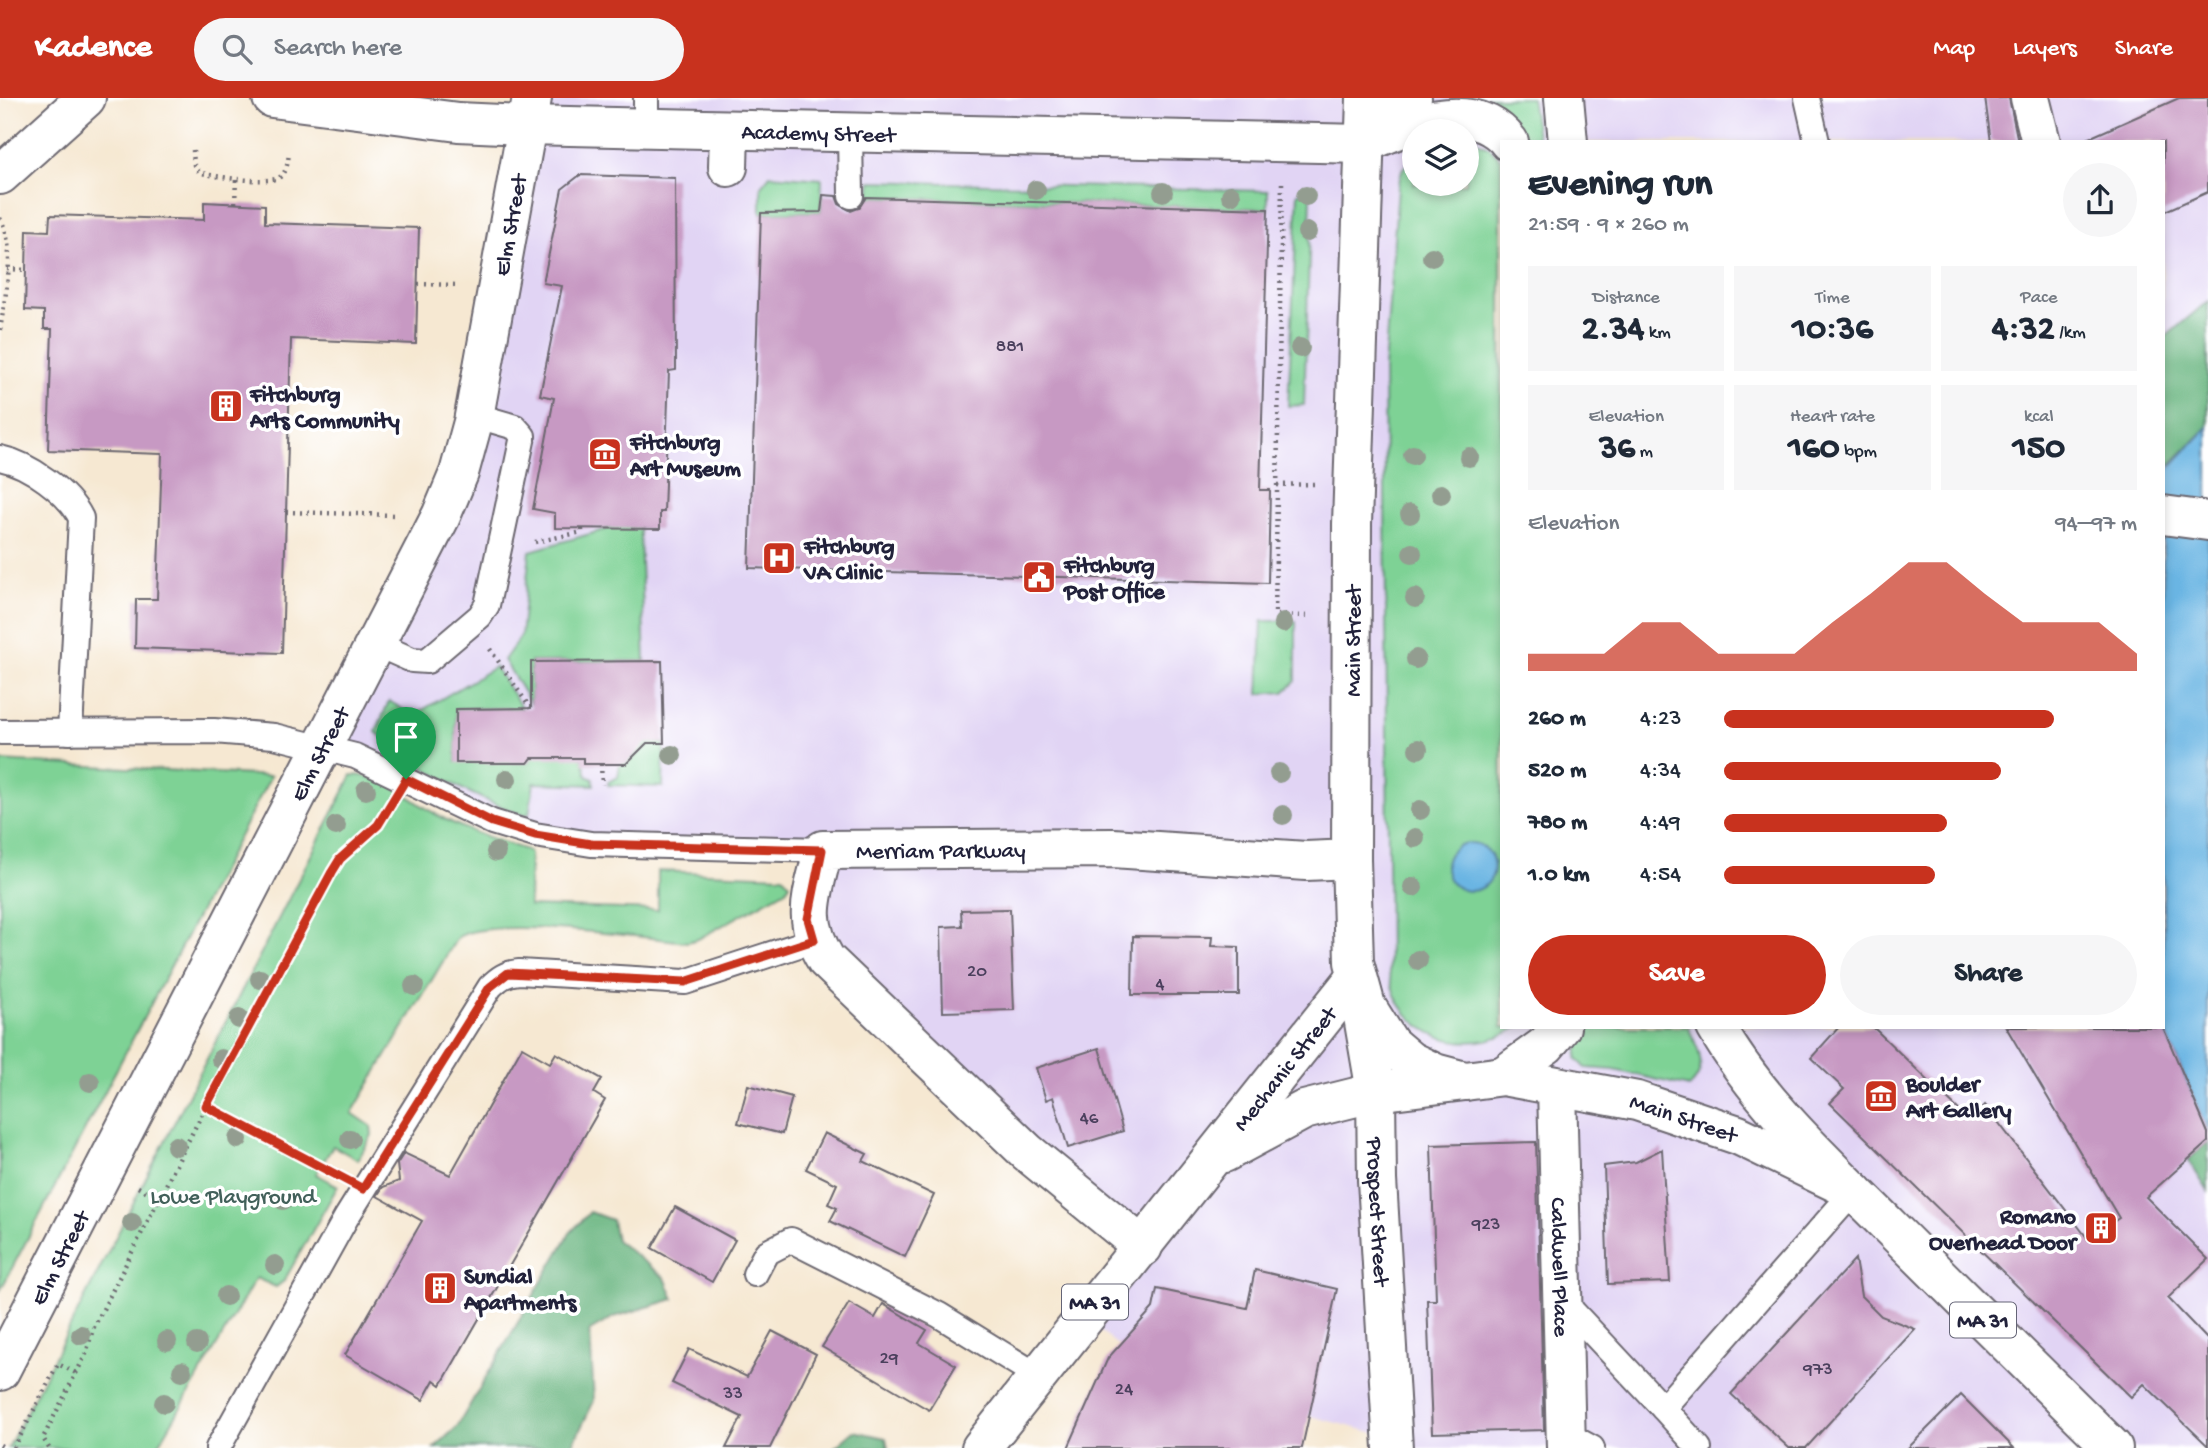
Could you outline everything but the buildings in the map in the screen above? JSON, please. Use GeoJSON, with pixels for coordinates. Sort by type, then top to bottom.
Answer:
{"type":"FeatureCollection","features":[{"type":"Feature","properties":{"kind":"main road"},"geometry":{"type":"LineString","coordinates":[[0,175],[86,98]]}},
{"type":"Feature","properties":{"kind":"main road","name":"Academy Street"},"geometry":{"type":"LineString","coordinates":[[272,98],[458,122],[529,112],[646,114],[729,149],[850,133],[1364,144]]}},
{"type":"Feature","properties":{"kind":"main road","name":"Main Street"},"geometry":{"type":"LineString","coordinates":[[1366,98],[1352,524],[1351,859],[1356,977],[1366,1006],[1390,1044],[1410,1060],[1435,1073],[1465,1081]]}},
{"type":"Feature","properties":{"kind":"main road"},"geometry":{"type":"LineString","coordinates":[[1364,144],[1412,98]]}},
{"type":"Feature","properties":{"kind":"main road"},"geometry":{"type":"LineString","coordinates":[[1564,98],[1568,140]]}},
{"type":"Feature","properties":{"kind":"main road"},"geometry":{"type":"LineString","coordinates":[[2030,98],[2040,140]]}},
{"type":"Feature","properties":{"kind":"main road","name":"Elm Street"},"geometry":{"type":"LineString","coordinates":[[0,1371],[325,746],[441,516],[459,473],[474,415],[529,112]]}},
{"type":"Feature","properties":{"kind":"main road"},"geometry":{"type":"LineString","coordinates":[[1364,144],[1424,116],[1445,112],[1481,118],[1495,126],[1507,140]]}},
{"type":"Feature","properties":{"kind":"main road"},"geometry":{"type":"LineString","coordinates":[[2165,515],[2208,521]]}},
{"type":"Feature","properties":{"kind":"main road","name":"Merriam Parkway"},"geometry":{"type":"LineString","coordinates":[[814,940],[808,919],[822,850],[1113,848],[1306,861],[1351,859]]}},
{"type":"Feature","properties":{"kind":"main road"},"geometry":{"type":"LineString","coordinates":[[814,940],[826,960],[1027,1152],[1143,1247]]}},
{"type":"Feature","properties":{"kind":"main road","name":"Prospect Street"},"geometry":{"type":"LineString","coordinates":[[1356,977],[1376,1093],[1377,1180],[1393,1448]]}},
{"type":"Feature","properties":{"kind":"main road","name":"Mechanic Street"},"geometry":{"type":"LineString","coordinates":[[981,1448],[1356,977]]}},
{"type":"Feature","properties":{"kind":"main road","name":"Main Street"},"geometry":{"type":"LineString","coordinates":[[1503,1076],[1546,1045],[1559,1029]]}},
{"type":"Feature","properties":{"kind":"main road","name":"Main Street"},"geometry":{"type":"LineString","coordinates":[[1717,1029],[1730,1051],[1780,1112],[1854,1191],[2113,1448]]}},
{"type":"Feature","properties":{"kind":"main road","name":"Main Street"},"geometry":{"type":"LineString","coordinates":[[1376,1093],[1503,1076],[1637,1101],[1726,1130],[1854,1191]]}},
{"type":"Feature","properties":{"kind":"main road","name":"Caldwell Place"},"geometry":{"type":"LineString","coordinates":[[1557,1087],[1562,1300],[1574,1443]]}},
{"type":"Feature","properties":{"kind":"main road","name":"Mechanic Street"},"geometry":{"type":"LineString","coordinates":[[1213,1158],[1304,1110],[1376,1093]]}},
{"type":"Feature","properties":{"kind":"lane"},"geometry":{"type":"LineString","coordinates":[[1807,98],[1817,140]]}},
{"type":"Feature","properties":{"kind":"lane"},"geometry":{"type":"LineString","coordinates":[[850,133],[851,196]]}},
{"type":"Feature","properties":{"kind":"lane"},"geometry":{"type":"LineString","coordinates":[[376,643],[412,660],[427,662],[480,616],[492,590],[523,436],[515,427],[474,415]]}},
{"type":"Feature","properties":{"kind":"lane"},"geometry":{"type":"LineString","coordinates":[[0,458],[26,468],[75,506],[81,518],[70,732]]}},
{"type":"Feature","properties":{"kind":"lane"},"geometry":{"type":"LineString","coordinates":[[0,732],[214,731],[274,736],[325,746],[406,779],[492,822],[535,835],[591,844],[822,850]]}},
{"type":"Feature","properties":{"kind":"lane"},"geometry":{"type":"LineString","coordinates":[[218,1448],[363,1189],[490,987],[508,973],[685,982],[814,940]]}},
{"type":"Feature","properties":{"kind":"lane"},"geometry":{"type":"LineString","coordinates":[[1663,1408],[1854,1191]]}},
{"type":"Feature","properties":{"kind":"lane"},"geometry":{"type":"LineString","coordinates":[[755,1274],[766,1253],[791,1240],[939,1315],[1038,1376]]}},
{"type":"Feature","properties":{"kind":"lane"},"geometry":{"type":"LineString","coordinates":[[1562,1300],[1699,1448]]}},
{"type":"Feature","properties":{"kind":"path"},"geometry":{"type":"LineString","coordinates":[[193,150],[194,165],[199,172],[236,178],[279,178],[288,165],[289,153]]}},
{"type":"Feature","properties":{"kind":"path"},"geometry":{"type":"LineString","coordinates":[[235,203],[236,178]]}},
{"type":"Feature","properties":{"kind":"path"},"geometry":{"type":"LineString","coordinates":[[1282,182],[1275,615],[1310,616]]}},
{"type":"Feature","properties":{"kind":"path"},"geometry":{"type":"LineString","coordinates":[[0,218],[8,233],[0,332]]}},
{"type":"Feature","properties":{"kind":"path"},"geometry":{"type":"LineString","coordinates":[[7,269],[26,270]]}},
{"type":"Feature","properties":{"kind":"path"},"geometry":{"type":"LineString","coordinates":[[418,284],[467,285]]}},
{"type":"Feature","properties":{"kind":"path"},"geometry":{"type":"LineString","coordinates":[[1277,485],[1318,484]]}},
{"type":"Feature","properties":{"kind":"path"},"geometry":{"type":"LineString","coordinates":[[286,512],[408,515]]}},
{"type":"Feature","properties":{"kind":"path"},"geometry":{"type":"LineString","coordinates":[[500,550],[582,532],[582,528]]}},
{"type":"Feature","properties":{"kind":"path"},"geometry":{"type":"LineString","coordinates":[[501,664],[531,709]]}},
{"type":"Feature","properties":{"kind":"path"},"geometry":{"type":"LineString","coordinates":[[601,764],[602,785]]}},
{"type":"Feature","properties":{"kind":"path"},"geometry":{"type":"LineString","coordinates":[[49,1448],[43,1438],[89,1347],[93,1329],[206,1106],[332,872],[340,859],[378,825],[406,779]]}},
{"type":"Feature","properties":{"kind":"path"},"geometry":{"type":"LineString","coordinates":[[206,1106],[363,1189]]}},
{"type":"Feature","properties":{"kind":"path"},"geometry":{"type":"LineString","coordinates":[[133,1185],[159,1198]]}},
{"type":"Feature","properties":{"kind":"path"},"geometry":{"type":"LineString","coordinates":[[14,1448],[58,1364],[76,1373]]}},
{"type":"Feature","properties":{"kind":"path"},"geometry":{"type":"LineString","coordinates":[[0,1446],[5,1448]]}},
{"type":"Feature","properties":{"kind":"shaded area"},"geometry":{"type":"Polygon","coordinates":[[[532,98],[2208,98],[2208,427],[2165,473],[2165,140],[1500,140],[1500,1029],[2164,1029],[2208,1133],[2208,1448],[1386,1448],[1383,1435],[1211,1390],[1135,1359],[1083,1317],[1142,1248],[826,960],[822,850],[535,835],[325,746],[441,516],[532,98]]]}},
{"type":"Feature","properties":{"kind":"green space"},"geometry":{"type":"Polygon","coordinates":[[[1489,98],[1531,98],[1538,140],[1521,140],[1518,128],[1489,98]]]}},
{"type":"Feature","properties":{"kind":"green space"},"geometry":{"type":"Polygon","coordinates":[[[1479,142],[1489,147],[1500,158],[1500,1029],[1514,1029],[1498,1037],[1478,1041],[1457,1041],[1438,1036],[1421,1027],[1406,1013],[1395,995],[1389,974],[1384,368],[1398,187],[1402,170],[1402,196],[1479,196],[1479,142]]]}},
{"type":"Feature","properties":{"kind":"green space"},"geometry":{"type":"Polygon","coordinates":[[[770,175],[822,179],[821,212],[761,213],[761,186],[770,175]]]}},
{"type":"Feature","properties":{"kind":"green space"},"geometry":{"type":"Polygon","coordinates":[[[871,181],[1268,191],[1268,209],[869,197],[871,181]]]}},
{"type":"Feature","properties":{"kind":"green space"},"geometry":{"type":"Polygon","coordinates":[[[1306,192],[1311,197],[1304,405],[1288,406],[1298,193],[1306,192]]]}},
{"type":"Feature","properties":{"kind":"green space"},"geometry":{"type":"Polygon","coordinates":[[[2208,301],[2208,427],[2171,464],[2165,464],[2165,337],[2208,301]]]}},
{"type":"Feature","properties":{"kind":"green space"},"geometry":{"type":"Polygon","coordinates":[[[639,513],[645,661],[531,662],[531,704],[504,660],[521,636],[530,551],[611,528],[639,513]]]}},
{"type":"Feature","properties":{"kind":"green space"},"geometry":{"type":"Polygon","coordinates":[[[1262,621],[1296,621],[1296,681],[1284,692],[1259,694],[1262,621]]]}},
{"type":"Feature","properties":{"kind":"green space"},"geometry":{"type":"Polygon","coordinates":[[[495,667],[522,708],[456,709],[456,762],[528,763],[542,743],[583,758],[587,776],[593,779],[594,785],[534,783],[529,814],[523,815],[446,780],[409,758],[376,732],[389,701],[404,710],[419,712],[495,667]]]}},
{"type":"Feature","properties":{"kind":"green space"},"geometry":{"type":"Polygon","coordinates":[[[630,743],[664,743],[663,787],[608,785],[608,782],[618,777],[620,764],[634,756],[630,743]]]}},
{"type":"Feature","properties":{"kind":"green space"},"geometry":{"type":"Polygon","coordinates":[[[0,761],[271,776],[0,1291],[0,761]]]}},
{"type":"Feature","properties":{"kind":"green space","name":"Lowe Playground"},"geometry":{"type":"Polygon","coordinates":[[[352,775],[388,783],[449,821],[527,850],[530,853],[529,906],[658,910],[658,871],[783,876],[790,884],[786,890],[698,939],[687,942],[531,928],[473,931],[457,938],[352,1113],[371,1126],[372,1135],[358,1160],[333,1146],[316,1174],[338,1186],[284,1281],[276,1287],[256,1278],[157,1448],[8,1448],[352,775]]]}},
{"type":"Feature","properties":{"kind":"green space"},"geometry":{"type":"Polygon","coordinates":[[[1589,1029],[1689,1029],[1701,1066],[1689,1087],[1614,1070],[1586,1068],[1577,1059],[1578,1050],[1589,1029]]]}},
{"type":"Feature","properties":{"kind":"green space"},"geometry":{"type":"Polygon","coordinates":[[[2208,1142],[2208,1191],[2188,1160],[2208,1142]]]}},
{"type":"Feature","properties":{"kind":"green space"},"geometry":{"type":"Polygon","coordinates":[[[590,1212],[612,1220],[616,1240],[665,1278],[674,1299],[614,1317],[590,1331],[594,1401],[573,1444],[567,1448],[434,1448],[457,1427],[570,1233],[590,1212]]]}},
{"type":"Feature","properties":{"kind":"green space"},"geometry":{"type":"Polygon","coordinates":[[[854,1431],[886,1438],[888,1448],[834,1448],[854,1431]]]}},
{"type":"Feature","properties":{"kind":"water"},"geometry":{"type":"Polygon","coordinates":[[[2208,427],[2208,1133],[2164,1029],[2165,473],[2208,427]]]}},
{"type":"Feature","properties":{"kind":"water"},"geometry":{"type":"Polygon","coordinates":[[[1470,843],[1487,850],[1494,867],[1487,884],[1470,891],[1453,884],[1446,867],[1453,850],[1470,843]]]}},
{"type":"Feature","properties":{"kind":"place","name":"Fitchburg Arts Community"},"geometry":{"type":"Point","coordinates":[226,406]}},
{"type":"Feature","properties":{"kind":"place","name":"Fitchburg Art Museum"},"geometry":{"type":"Point","coordinates":[605,454]}},
{"type":"Feature","properties":{"kind":"place","name":"Fitchburg VA Clinic"},"geometry":{"type":"Point","coordinates":[779,558]}},
{"type":"Feature","properties":{"kind":"place","name":"Fitchburg Post Office"},"geometry":{"type":"Point","coordinates":[1039,577]}},
{"type":"Feature","properties":{"kind":"place","name":"Boulder Art Gallery"},"geometry":{"type":"Point","coordinates":[1881,1096]}},
{"type":"Feature","properties":{"kind":"place","name":"Romano Overhead Door"},"geometry":{"type":"Point","coordinates":[2101,1228]}},
{"type":"Feature","properties":{"kind":"place","name":"Sundial Apartments"},"geometry":{"type":"Point","coordinates":[440,1288]}},
{"type":"Feature","properties":{"kind":"route"},"geometry":{"type":"LineString","coordinates":[[406,779],[492,822],[535,835],[591,844],[822,850],[808,919],[814,940],[685,982],[508,973],[490,987],[363,1189],[206,1106],[332,872],[340,859],[378,825],[406,779]]}}]}
